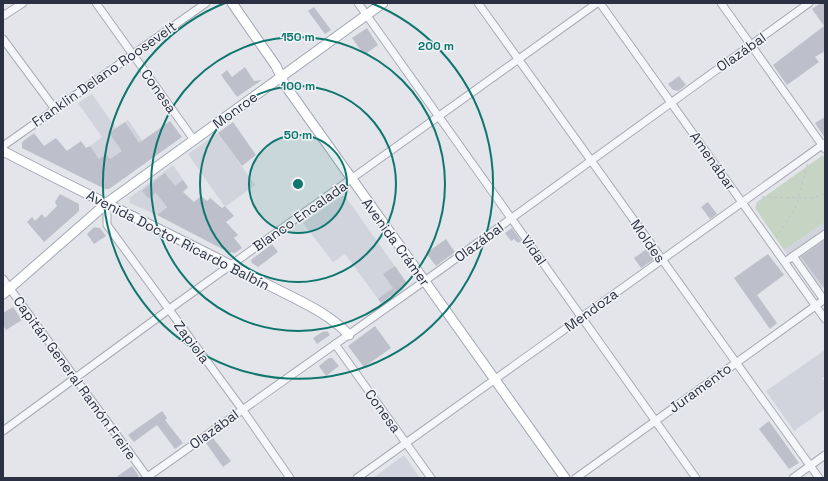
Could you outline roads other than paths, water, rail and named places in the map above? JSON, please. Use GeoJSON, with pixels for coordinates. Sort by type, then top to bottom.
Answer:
{"type":"FeatureCollection","features":[{"type":"Feature","properties":{"kind":"main road","name":"Avenida Crámer"},"geometry":{"type":"LineString","coordinates":[[232,3],[276,66],[285,85],[351,180],[565,478]]}},
{"type":"Feature","properties":{"kind":"main road","name":"Monroe"},"geometry":{"type":"LineString","coordinates":[[6,291],[107,203],[383,3]]}},
{"type":"Feature","properties":{"kind":"main road","name":"Avenida Doctor Ricardo Balbín"},"geometry":{"type":"LineString","coordinates":[[3,151],[63,183],[107,203],[231,265],[331,320],[349,334]]}},
{"type":"Feature","properties":{"kind":"street"},"geometry":{"type":"LineString","coordinates":[[3,16],[23,3]]}},
{"type":"Feature","properties":{"kind":"street","name":"Conesa"},"geometry":{"type":"LineString","coordinates":[[96,3],[194,140]]}},
{"type":"Feature","properties":{"kind":"street","name":"Franklin Delano Roosevelt"},"geometry":{"type":"LineString","coordinates":[[3,146],[206,3]]}},
{"type":"Feature","properties":{"kind":"street","name":"Vidal"},"geometry":{"type":"LineString","coordinates":[[358,3],[696,478]]}},
{"type":"Feature","properties":{"kind":"street","name":"Moldes"},"geometry":{"type":"LineString","coordinates":[[478,3],[819,478]]}},
{"type":"Feature","properties":{"kind":"street","name":"Blanco Encalada"},"geometry":{"type":"LineString","coordinates":[[3,431],[76,379],[168,310],[599,3]]}},
{"type":"Feature","properties":{"kind":"street","name":"Amenábar"},"geometry":{"type":"LineString","coordinates":[[599,3],[825,319]]}},
{"type":"Feature","properties":{"kind":"street"},"geometry":{"type":"LineString","coordinates":[[721,3],[824,146]]}},
{"type":"Feature","properties":{"kind":"street","name":"Olazábal"},"geometry":{"type":"LineString","coordinates":[[147,478],[512,218],[670,102],[809,3]]}},
{"type":"Feature","properties":{"kind":"street"},"geometry":{"type":"LineString","coordinates":[[3,39],[55,109]]}},
{"type":"Feature","properties":{"kind":"street","name":"Mendoza"},"geometry":{"type":"LineString","coordinates":[[357,478],[742,202],[824,146]]}},
{"type":"Feature","properties":{"kind":"street","name":"Zapiola"},"geometry":{"type":"LineString","coordinates":[[107,203],[106,225],[242,409],[290,478]]}},
{"type":"Feature","properties":{"kind":"street"},"geometry":{"type":"LineString","coordinates":[[784,262],[825,234]]}},
{"type":"Feature","properties":{"kind":"street"},"geometry":{"type":"LineString","coordinates":[[793,256],[824,300]]}},
{"type":"Feature","properties":{"kind":"street","name":"Capitán General Ramón Freire"},"geometry":{"type":"LineString","coordinates":[[3,278],[6,291],[76,379],[147,478]]}},
{"type":"Feature","properties":{"kind":"street","name":"Juramento"},"geometry":{"type":"LineString","coordinates":[[576,478],[824,300]]}},
{"type":"Feature","properties":{"kind":"street","name":"Conesa"},"geometry":{"type":"LineString","coordinates":[[335,344],[431,478]]}},
{"type":"Feature","properties":{"kind":"street"},"geometry":{"type":"LineString","coordinates":[[793,478],[825,455]]}}]}
